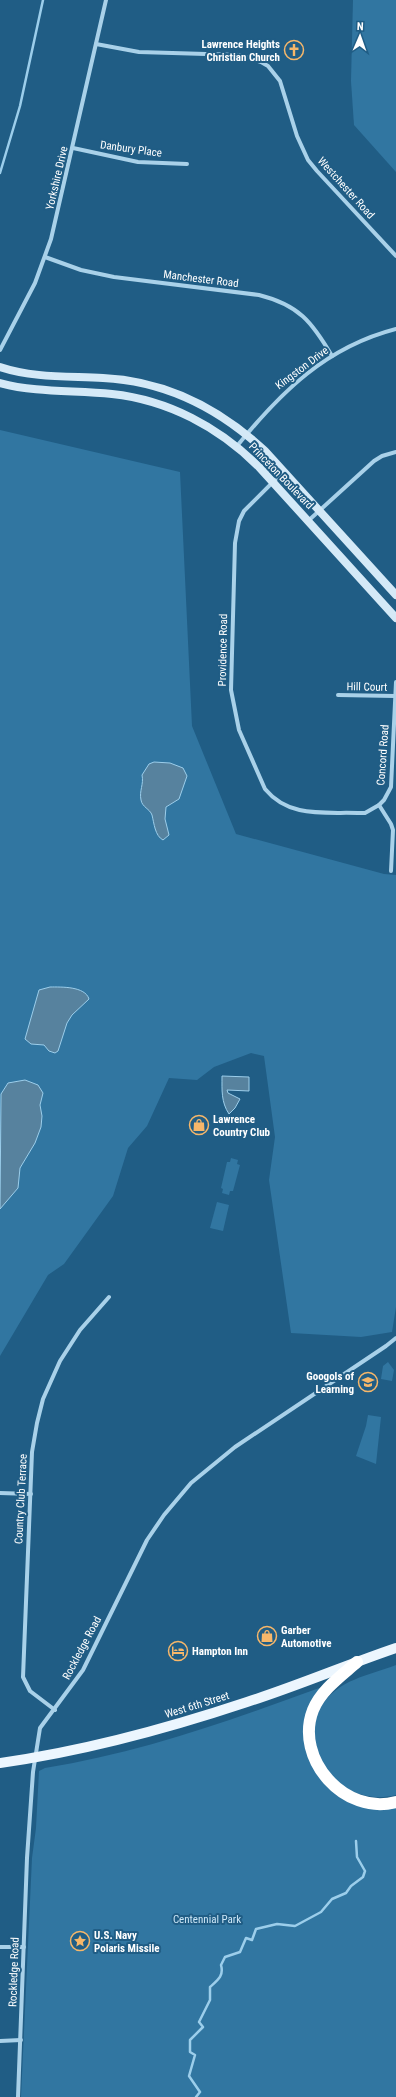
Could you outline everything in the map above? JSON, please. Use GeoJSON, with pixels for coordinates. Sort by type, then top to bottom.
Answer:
{"type":"FeatureCollection","features":[{"type":"Feature","properties":{"kind":"highway"},"geometry":{"type":"LineString","coordinates":[[357,1662],[330,1686],[313,1709],[310,1726],[312,1750],[320,1770],[327,1780],[342,1793],[364,1802],[378,1804],[396,1802]]}},
{"type":"Feature","properties":{"kind":"main road","name":"West 6th Street"},"geometry":{"type":"LineString","coordinates":[[0,1763],[35,1758],[105,1744],[168,1727],[249,1702],[396,1648]]}},
{"type":"Feature","properties":{"kind":"street","name":"Yorkshire Drive"},"geometry":{"type":"LineString","coordinates":[[0,350],[35,283],[56,223],[106,0]]}},
{"type":"Feature","properties":{"kind":"street","name":"Westchester Road"},"geometry":{"type":"LineString","coordinates":[[96,44],[139,52],[248,56],[268,66],[284,88],[297,136],[308,160],[321,176],[396,256]]}},
{"type":"Feature","properties":{"kind":"street","name":"Danbury Place"},"geometry":{"type":"LineString","coordinates":[[73,148],[138,162],[187,164]]}},
{"type":"Feature","properties":{"kind":"street","name":"Manchester Road"},"geometry":{"type":"LineString","coordinates":[[45,257],[81,270],[114,277],[259,294],[272,298],[294,308],[304,316],[318,333],[332,356]]}},
{"type":"Feature","properties":{"kind":"street","name":"Kingston Drive"},"geometry":{"type":"LineString","coordinates":[[237,446],[283,393],[332,356],[371,338],[396,329]]}},
{"type":"Feature","properties":{"kind":"street","name":"Princeton Boulevard"},"geometry":{"type":"LineString","coordinates":[[0,367],[40,375],[119,379],[154,386],[202,405],[247,434],[320,510],[396,595]]}},
{"type":"Feature","properties":{"kind":"street","name":"Princeton Boulevard"},"geometry":{"type":"LineString","coordinates":[[0,383],[30,389],[113,394],[145,400],[192,418],[237,446],[273,482],[396,618]]}},
{"type":"Feature","properties":{"kind":"street"},"geometry":{"type":"LineString","coordinates":[[308,521],[374,461],[382,456],[396,452]]}},
{"type":"Feature","properties":{"kind":"street","name":"Providence Road"},"geometry":{"type":"LineString","coordinates":[[284,472],[244,511],[239,521],[234,543],[230,676],[233,704],[239,730],[265,789],[271,797],[287,807],[304,812],[365,813],[379,805]]}},
{"type":"Feature","properties":{"kind":"street","name":"Concord Road"},"geometry":{"type":"LineString","coordinates":[[379,805],[388,795],[392,778],[396,682]]}},
{"type":"Feature","properties":{"kind":"street","name":"Hill Court"},"geometry":{"type":"LineString","coordinates":[[338,695],[395,696]]}},
{"type":"Feature","properties":{"kind":"street"},"geometry":{"type":"LineString","coordinates":[[379,805],[391,824],[391,871]]}},
{"type":"Feature","properties":{"kind":"street","name":"Country Club Terrace"},"geometry":{"type":"LineString","coordinates":[[54,1710],[30,1691],[23,1677],[32,1452],[37,1423],[51,1380],[70,1343],[109,1297]]}},
{"type":"Feature","properties":{"kind":"street"},"geometry":{"type":"LineString","coordinates":[[386,1346],[396,1338]]}},
{"type":"Feature","properties":{"kind":"street"},"geometry":{"type":"LineString","coordinates":[[386,1346],[396,1342]]}},
{"type":"Feature","properties":{"kind":"street","name":"Rockledge Road"},"geometry":{"type":"LineString","coordinates":[[18,2097],[27,1858],[35,1758],[40,1728],[83,1670],[144,1545],[164,1515],[191,1482],[235,1447],[386,1346]]}},
{"type":"Feature","properties":{"kind":"street"},"geometry":{"type":"LineString","coordinates":[[0,1493],[30,1494]]}},
{"type":"Feature","properties":{"kind":"street"},"geometry":{"type":"LineString","coordinates":[[0,1947],[24,1947]]}},
{"type":"Feature","properties":{"kind":"street"},"geometry":{"type":"LineString","coordinates":[[0,2041],[21,2040]]}},
{"type":"Feature","properties":{"kind":"green space"},"geometry":{"type":"Polygon","coordinates":[[[353,0],[396,0],[396,172],[354,125],[351,81],[353,0]]]}},
{"type":"Feature","properties":{"kind":"green space","name":"Lawrence Country Club"},"geometry":{"type":"Polygon","coordinates":[[[0,430],[180,472],[192,726],[236,834],[384,874],[396,875],[396,1307],[392,1332],[361,1337],[291,1333],[269,1180],[275,1137],[264,1056],[251,1053],[214,1067],[197,1080],[169,1078],[147,1126],[128,1148],[113,1196],[64,1264],[48,1275],[0,1356],[0,430]]]}},
{"type":"Feature","properties":{"kind":"green space"},"geometry":{"type":"Polygon","coordinates":[[[231,1158],[238,1160],[237,1164],[240,1165],[233,1191],[230,1191],[229,1195],[222,1193],[223,1189],[221,1188],[227,1162],[230,1162],[231,1158]]]}},
{"type":"Feature","properties":{"kind":"green space"},"geometry":{"type":"Polygon","coordinates":[[[217,1202],[229,1205],[223,1231],[210,1228],[217,1202]]]}},
{"type":"Feature","properties":{"kind":"green space"},"geometry":{"type":"Polygon","coordinates":[[[388,1362],[394,1370],[392,1381],[381,1379],[383,1366],[388,1362]]]}},
{"type":"Feature","properties":{"kind":"green space"},"geometry":{"type":"Polygon","coordinates":[[[368,1415],[381,1417],[376,1464],[356,1456],[368,1415]]]}},
{"type":"Feature","properties":{"kind":"green space"},"geometry":{"type":"Polygon","coordinates":[[[396,1665],[396,1795],[370,1797],[358,1794],[337,1781],[328,1772],[321,1761],[316,1749],[314,1738],[318,1706],[321,1707],[336,1690],[345,1684],[396,1665]]]}},
{"type":"Feature","properties":{"kind":"green space","name":"Centennial Park"},"geometry":{"type":"Polygon","coordinates":[[[322,1687],[314,1699],[312,1765],[321,1780],[331,1790],[396,1806],[396,2097],[21,2097],[32,1858],[36,1828],[39,1771],[45,1768],[116,1754],[185,1734],[322,1687]]]}},
{"type":"Feature","properties":{"kind":"shaded area"},"geometry":{"type":"Polygon","coordinates":[[[154,762],[170,763],[183,768],[187,776],[179,799],[166,807],[165,819],[169,835],[163,840],[158,836],[152,815],[143,804],[141,797],[142,775],[149,764],[154,762]]]}},
{"type":"Feature","properties":{"kind":"shaded area"},"geometry":{"type":"Polygon","coordinates":[[[50,987],[78,989],[87,995],[89,999],[72,1015],[67,1023],[58,1051],[55,1053],[49,1051],[44,1045],[31,1044],[25,1039],[39,990],[50,987]]]}},
{"type":"Feature","properties":{"kind":"shaded area"},"geometry":{"type":"Polygon","coordinates":[[[222,1076],[249,1077],[249,1091],[227,1090],[228,1093],[240,1099],[235,1108],[229,1114],[223,1100],[222,1076]]]}},
{"type":"Feature","properties":{"kind":"shaded area"},"geometry":{"type":"Polygon","coordinates":[[[25,1080],[38,1085],[43,1093],[40,1105],[42,1116],[41,1127],[35,1143],[20,1168],[18,1188],[0,1209],[1,1094],[8,1083],[25,1080]]]}},
{"type":"Feature","properties":{"kind":"waterway"},"geometry":{"type":"LineString","coordinates":[[0,173],[20,106],[43,0]]}},
{"type":"Feature","properties":{"kind":"waterway"},"geometry":{"type":"LineString","coordinates":[[196,2097],[200,2092],[189,2076],[195,2055],[190,2052],[190,2040],[203,2027],[199,2022],[210,2000],[210,1987],[221,1975],[221,1965],[225,1957],[240,1952],[246,1938],[252,1940],[256,1929],[277,1924],[295,1926],[321,1912],[332,1899],[346,1893],[351,1886],[363,1877],[365,1871],[357,1857],[356,1841]]}},
{"type":"Feature","properties":{"kind":"place","name":"Lawrence Heights Christian Church"},"geometry":{"type":"Point","coordinates":[294,50]}},
{"type":"Feature","properties":{"kind":"place","name":"Lawrence Country Club"},"geometry":{"type":"Point","coordinates":[199,1125]}},
{"type":"Feature","properties":{"kind":"place","name":"Googols of Learning"},"geometry":{"type":"Point","coordinates":[368,1382]}},
{"type":"Feature","properties":{"kind":"place","name":"Garber Automotive"},"geometry":{"type":"Point","coordinates":[267,1636]}},
{"type":"Feature","properties":{"kind":"place","name":"Hampton Inn"},"geometry":{"type":"Point","coordinates":[178,1651]}},
{"type":"Feature","properties":{"kind":"place","name":"U.S. Navy Polaris Missile"},"geometry":{"type":"Point","coordinates":[80,1941]}}]}
